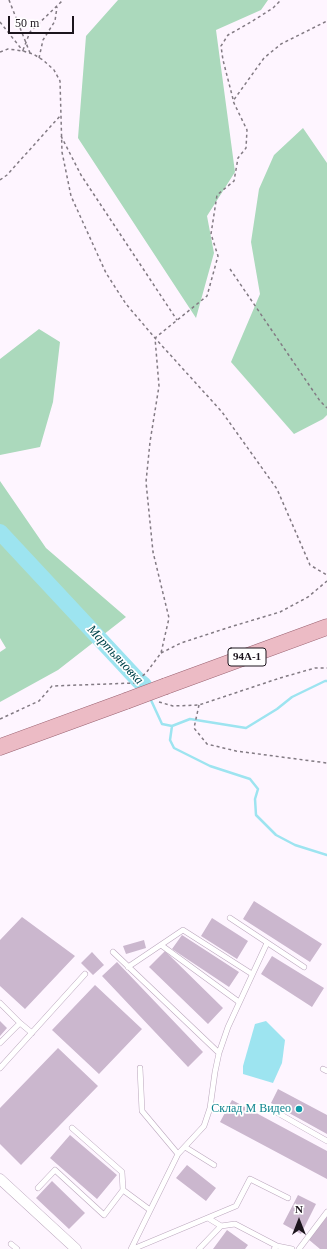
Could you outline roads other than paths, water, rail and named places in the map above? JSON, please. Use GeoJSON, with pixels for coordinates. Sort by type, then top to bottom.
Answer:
{"type":"FeatureCollection","features":[{"type":"Feature","properties":{"kind":"main road","name":"94А-1"},"geometry":{"type":"LineString","coordinates":[[0,747],[327,627]]}},
{"type":"Feature","properties":{"kind":"street"},"geometry":{"type":"LineString","coordinates":[[0,1179],[76,1249]]}},
{"type":"Feature","properties":{"kind":"lane"},"geometry":{"type":"LineString","coordinates":[[230,918],[304,967]]}},
{"type":"Feature","properties":{"kind":"lane"},"geometry":{"type":"LineString","coordinates":[[128,966],[183,930],[252,974]]}},
{"type":"Feature","properties":{"kind":"lane"},"geometry":{"type":"LineString","coordinates":[[132,1249],[178,1154],[204,1126],[210,1108],[219,1053],[228,1026],[267,943]]}},
{"type":"Feature","properties":{"kind":"lane"},"geometry":{"type":"LineString","coordinates":[[161,944],[239,1002]]}},
{"type":"Feature","properties":{"kind":"lane"},"geometry":{"type":"LineString","coordinates":[[113,952],[219,1053]]}},
{"type":"Feature","properties":{"kind":"lane"},"geometry":{"type":"LineString","coordinates":[[0,1068],[84,974]]}},
{"type":"Feature","properties":{"kind":"lane"},"geometry":{"type":"LineString","coordinates":[[0,1003],[32,1033]]}},
{"type":"Feature","properties":{"kind":"lane"},"geometry":{"type":"LineString","coordinates":[[0,1043],[20,1023]]}},
{"type":"Feature","properties":{"kind":"lane"},"geometry":{"type":"LineString","coordinates":[[140,1068],[142,1111],[178,1154]]}},
{"type":"Feature","properties":{"kind":"lane"},"geometry":{"type":"LineString","coordinates":[[269,1108],[327,1142]]}},
{"type":"Feature","properties":{"kind":"lane"},"geometry":{"type":"LineString","coordinates":[[38,1188],[54,1170],[104,1215],[123,1190],[122,1172],[72,1128]]}},
{"type":"Feature","properties":{"kind":"lane"},"geometry":{"type":"LineString","coordinates":[[185,1147],[214,1165]]}},
{"type":"Feature","properties":{"kind":"lane"},"geometry":{"type":"LineString","coordinates":[[132,1249],[236,1206],[250,1179],[288,1198]]}},
{"type":"Feature","properties":{"kind":"lane"},"geometry":{"type":"LineString","coordinates":[[123,1190],[150,1210]]}},
{"type":"Feature","properties":{"kind":"lane"},"geometry":{"type":"LineString","coordinates":[[300,1249],[327,1212]]}},
{"type":"Feature","properties":{"kind":"lane"},"geometry":{"type":"LineString","coordinates":[[208,1218],[221,1226]]}},
{"type":"Feature","properties":{"kind":"lane"},"geometry":{"type":"LineString","coordinates":[[199,1249],[221,1226],[235,1224],[276,1247],[292,1249]]}},
{"type":"Feature","properties":{"kind":"lane"},"geometry":{"type":"LineString","coordinates":[[11,1244],[17,1249]]}},
{"type":"Feature","properties":{"kind":"water"},"geometry":{"type":"Polygon","coordinates":[[[266,1021],[285,1040],[282,1063],[273,1083],[243,1074],[243,1066],[255,1024],[266,1021]]]}},
{"type":"Feature","properties":{"kind":"waterway","name":"Мартьяновка"},"geometry":{"type":"LineString","coordinates":[[0,532],[144,685]]}},
{"type":"Feature","properties":{"kind":"waterway","name":"Мартьяновка"},"geometry":{"type":"LineString","coordinates":[[150,698],[162,724],[172,726],[190,719],[246,728],[277,709],[292,697],[327,681]]}},
{"type":"Feature","properties":{"kind":"waterway"},"geometry":{"type":"LineString","coordinates":[[172,726],[170,740],[174,748],[210,766],[250,779],[258,789],[255,799],[256,815],[276,835],[295,845],[327,855]]}},
{"type":"Feature","properties":{"kind":"place","name":"Склад М Видео"},"geometry":{"type":"Point","coordinates":[299,1109]}}]}
